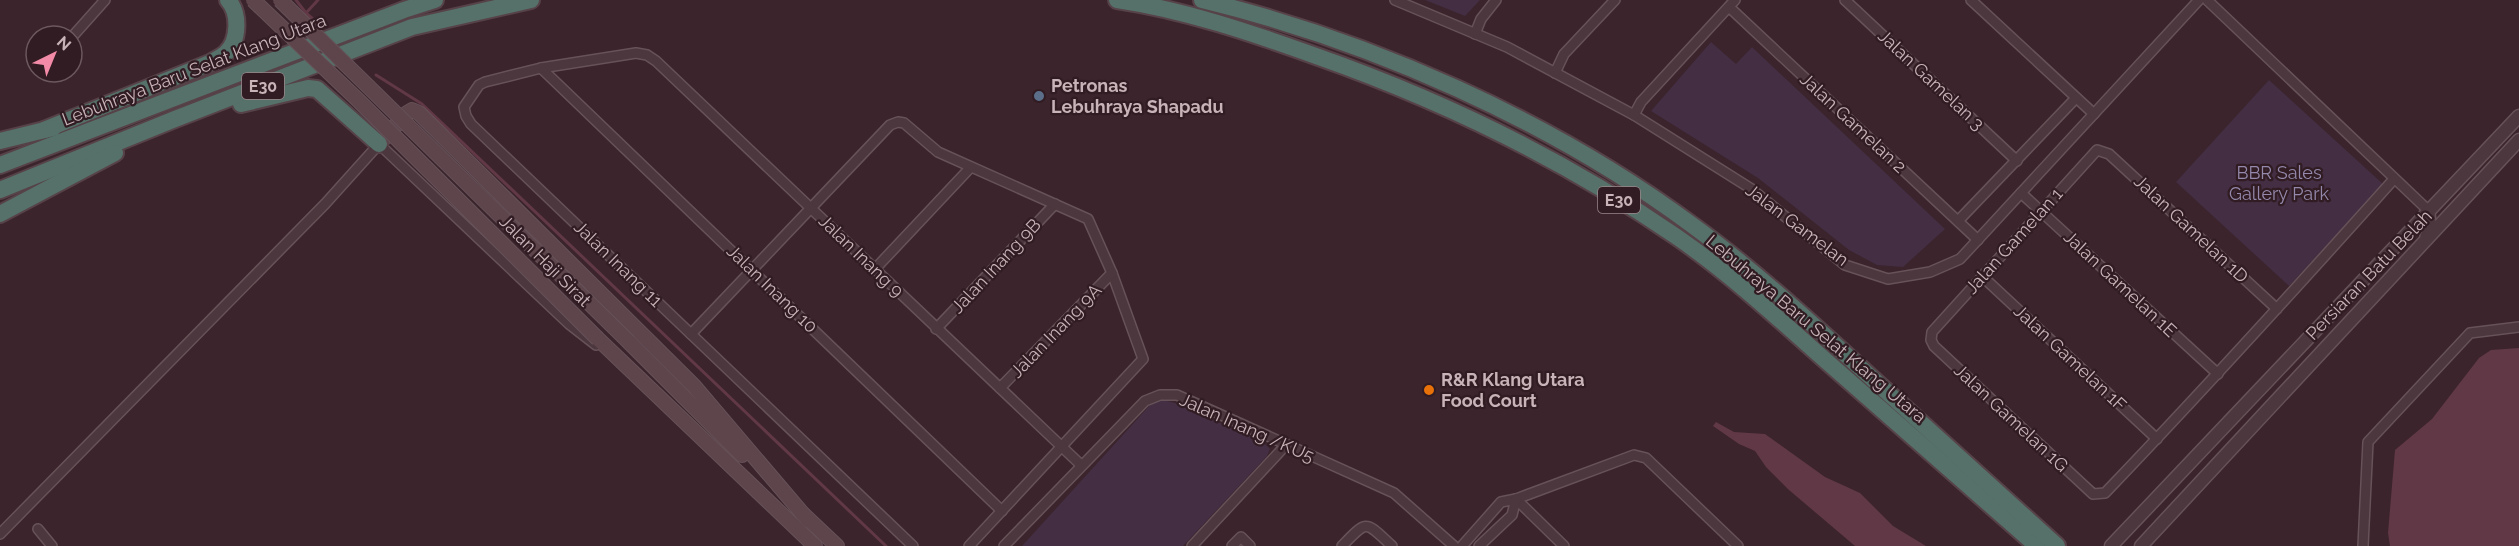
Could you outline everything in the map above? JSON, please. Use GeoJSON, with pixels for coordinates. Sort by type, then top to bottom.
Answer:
{"type":"FeatureCollection","features":[{"type":"Feature","properties":{"kind":"highway"},"geometry":{"type":"LineString","coordinates":[[44,130],[210,63],[227,52],[235,40],[236,21],[232,4],[228,0]]}},
{"type":"Feature","properties":{"kind":"highway","name":"Lebuhraya Baru Selat Klang Utara"},"geometry":{"type":"LineString","coordinates":[[0,165],[435,0]]}},
{"type":"Feature","properties":{"kind":"highway","name":"E30"},"geometry":{"type":"LineString","coordinates":[[0,190],[182,116],[412,27],[509,3],[531,0]]}},
{"type":"Feature","properties":{"kind":"highway","name":"Lebuhraya Baru Selat Klang Utara"},"geometry":{"type":"LineString","coordinates":[[1117,0],[1142,3],[1260,36],[1378,78],[1497,130],[1596,185],[1678,238],[1758,300],[2037,546]]}},
{"type":"Feature","properties":{"kind":"highway","name":"Lebuhraya Baru Selat Klang Utara"},"geometry":{"type":"LineString","coordinates":[[1202,0],[1262,15],[1393,62],[1506,111],[1614,171],[1692,224],[1766,282],[2057,546]]}},
{"type":"Feature","properties":{"kind":"highway"},"geometry":{"type":"LineString","coordinates":[[0,214],[182,116],[308,88],[317,89],[379,144]]}},
{"type":"Feature","properties":{"kind":"highway"},"geometry":{"type":"LineString","coordinates":[[0,141],[188,94]]}},
{"type":"Feature","properties":{"kind":"main road","name":"Jalan Haji Sirat"},"geometry":{"type":"LineString","coordinates":[[253,0],[359,101],[598,339],[815,546]]}},
{"type":"Feature","properties":{"kind":"main road","name":"Jalan Haji Sirat"},"geometry":{"type":"LineString","coordinates":[[280,0],[837,546]]}},
{"type":"Feature","properties":{"kind":"main road"},"geometry":{"type":"LineString","coordinates":[[379,144],[407,112],[412,110],[419,113],[694,386],[808,520]]}},
{"type":"Feature","properties":{"kind":"street"},"geometry":{"type":"LineString","coordinates":[[84,24],[105,0]]}},
{"type":"Feature","properties":{"kind":"street","name":"Jalan Gamelan"},"geometry":{"type":"LineString","coordinates":[[1395,0],[1475,34],[1634,115],[1750,188],[1845,265],[1888,279],[1930,272],[1960,259],[2199,0]]}},
{"type":"Feature","properties":{"kind":"street"},"geometry":{"type":"LineString","coordinates":[[1555,73],[1564,54],[1615,0]]}},
{"type":"Feature","properties":{"kind":"street","name":"Jalan Gamelan 3"},"geometry":{"type":"LineString","coordinates":[[1845,0],[2017,161]]}},
{"type":"Feature","properties":{"kind":"street"},"geometry":{"type":"LineString","coordinates":[[1971,0],[2094,114]]}},
{"type":"Feature","properties":{"kind":"street"},"geometry":{"type":"LineString","coordinates":[[2207,0],[2430,212],[2432,225],[2417,249]]}},
{"type":"Feature","properties":{"kind":"street"},"geometry":{"type":"LineString","coordinates":[[1475,34],[1481,19],[1495,1]]}},
{"type":"Feature","properties":{"kind":"street"},"geometry":{"type":"LineString","coordinates":[[1634,115],[1641,102],[1732,3]]}},
{"type":"Feature","properties":{"kind":"street","name":"Jalan Gamelan 2"},"geometry":{"type":"LineString","coordinates":[[1732,3],[1978,240]]}},
{"type":"Feature","properties":{"kind":"street","name":"Jalan Inang 11"},"geometry":{"type":"LineString","coordinates":[[636,53],[541,68],[485,82],[479,86],[464,107],[465,116],[913,546]]}},
{"type":"Feature","properties":{"kind":"street","name":"Jalan Inang 9"},"geometry":{"type":"LineString","coordinates":[[636,53],[647,55],[656,61],[1081,465]]}},
{"type":"Feature","properties":{"kind":"street","name":"Jalan Inang 10"},"geometry":{"type":"LineString","coordinates":[[541,68],[1002,511]]}},
{"type":"Feature","properties":{"kind":"street"},"geometry":{"type":"LineString","coordinates":[[1958,221],[2076,98]]}},
{"type":"Feature","properties":{"kind":"street","name":"Persiaran Batu Belah"},"geometry":{"type":"LineString","coordinates":[[2111,546],[2519,116]]}},
{"type":"Feature","properties":{"kind":"street"},"geometry":{"type":"LineString","coordinates":[[691,334],[890,125],[898,122],[904,123],[938,152],[1088,219],[1112,273],[1143,359],[969,546]]}},
{"type":"Feature","properties":{"kind":"street","name":"Persiaran Batu Belah"},"geometry":{"type":"LineString","coordinates":[[2141,546],[2519,140]]}},
{"type":"Feature","properties":{"kind":"street"},"geometry":{"type":"LineString","coordinates":[[0,534],[325,204],[379,144],[569,324],[639,377]]}},
{"type":"Feature","properties":{"kind":"street","name":"Jalan Gamelan 1"},"geometry":{"type":"LineString","coordinates":[[1931,340],[1932,332],[2041,211],[2097,150],[2103,152]]}},
{"type":"Feature","properties":{"kind":"street","name":"Jalan Gamelan 1D"},"geometry":{"type":"LineString","coordinates":[[2103,152],[2109,154],[2277,309]]}},
{"type":"Feature","properties":{"kind":"street"},"geometry":{"type":"LineString","coordinates":[[875,269],[970,168]]}},
{"type":"Feature","properties":{"kind":"street"},"geometry":{"type":"LineString","coordinates":[[2157,439],[2218,375],[2394,179]]}},
{"type":"Feature","properties":{"kind":"street","name":"Jalan Gamelan 1E"},"geometry":{"type":"LineString","coordinates":[[2021,193],[2218,375]]}},
{"type":"Feature","properties":{"kind":"street","name":"Jalan Inang 9B"},"geometry":{"type":"LineString","coordinates":[[936,329],[1055,204]]}},
{"type":"Feature","properties":{"kind":"street","name":"Jalan Inang 9A"},"geometry":{"type":"LineString","coordinates":[[1000,388],[1112,273]]}},
{"type":"Feature","properties":{"kind":"street","name":"Jalan Gamelan 1F"},"geometry":{"type":"LineString","coordinates":[[1983,277],[2157,439]]}},
{"type":"Feature","properties":{"kind":"street"},"geometry":{"type":"LineString","coordinates":[[2362,546],[2368,442],[2470,333],[2519,327]]}},
{"type":"Feature","properties":{"kind":"street","name":"Jalan Gamelan 1G"},"geometry":{"type":"LineString","coordinates":[[1931,340],[1934,346],[2093,494],[2105,493],[2157,439]]}},
{"type":"Feature","properties":{"kind":"street","name":"Jalan Inang /KU5"},"geometry":{"type":"LineString","coordinates":[[1004,546],[1145,401],[1160,395],[1177,395],[1394,493],[1454,546]]}},
{"type":"Feature","properties":{"kind":"street"},"geometry":{"type":"LineString","coordinates":[[1192,546],[1286,446]]}},
{"type":"Feature","properties":{"kind":"street"},"geometry":{"type":"LineString","coordinates":[[1462,546],[1501,502],[1516,499],[1634,455],[1646,458],[1738,546]]}},
{"type":"Feature","properties":{"kind":"street"},"geometry":{"type":"LineString","coordinates":[[1479,546],[1512,515],[1516,499]]}},
{"type":"Feature","properties":{"kind":"street"},"geometry":{"type":"LineString","coordinates":[[1516,499],[1564,546]]}},
{"type":"Feature","properties":{"kind":"street"},"geometry":{"type":"LineString","coordinates":[[1342,546],[1359,528],[1365,525],[1371,526],[1392,546]]}},
{"type":"Feature","properties":{"kind":"street"},"geometry":{"type":"LineString","coordinates":[[38,529],[52,546]]}},
{"type":"Feature","properties":{"kind":"street"},"geometry":{"type":"LineString","coordinates":[[1232,546],[1241,537],[1250,546]]}},
{"type":"Feature","properties":{"kind":"green space"},"geometry":{"type":"Polygon","coordinates":[[[1425,0],[1480,0],[1465,16],[1425,0]]]}},
{"type":"Feature","properties":{"kind":"green space"},"geometry":{"type":"Polygon","coordinates":[[[1711,42],[1736,64],[1752,47],[1945,229],[1903,267],[1877,265],[1849,250],[1758,178],[1651,111],[1711,42]]]}},
{"type":"Feature","properties":{"kind":"green space","name":"BBR Sales Gallery Park"},"geometry":{"type":"Polygon","coordinates":[[[2269,80],[2383,184],[2289,286],[2176,182],[2269,80]]]}},
{"type":"Feature","properties":{"kind":"green space"},"geometry":{"type":"Polygon","coordinates":[[[1163,400],[1175,403],[1263,442],[1270,449],[1267,456],[1183,546],[1022,546],[1151,404],[1163,400]]]}},
{"type":"Feature","properties":{"kind":"shaded area"},"geometry":{"type":"Polygon","coordinates":[[[2519,348],[2519,546],[2390,546],[2388,533],[2395,450],[2432,419],[2479,358],[2491,350],[2519,348]]]}},
{"type":"Feature","properties":{"kind":"shaded area"},"geometry":{"type":"Polygon","coordinates":[[[1716,422],[1734,432],[1765,434],[1825,477],[1860,493],[1893,526],[1926,546],[1855,546],[1789,490],[1766,467],[1755,451],[1739,444],[1713,426],[1716,422]]]}},
{"type":"Feature","properties":{"kind":"waterway"},"geometry":{"type":"LineString","coordinates":[[296,0],[306,13],[318,0]]}},
{"type":"Feature","properties":{"kind":"waterway"},"geometry":{"type":"LineString","coordinates":[[306,13],[322,27]]}},
{"type":"Feature","properties":{"kind":"waterway"},"geometry":{"type":"LineString","coordinates":[[376,75],[422,104],[886,546]]}},
{"type":"Feature","properties":{"kind":"place","name":"Petronas Lebuhraya Shapadu"},"geometry":{"type":"Point","coordinates":[1039,96]}},
{"type":"Feature","properties":{"kind":"place","name":"R&R Klang Utara Food Court"},"geometry":{"type":"Point","coordinates":[1429,390]}}]}
